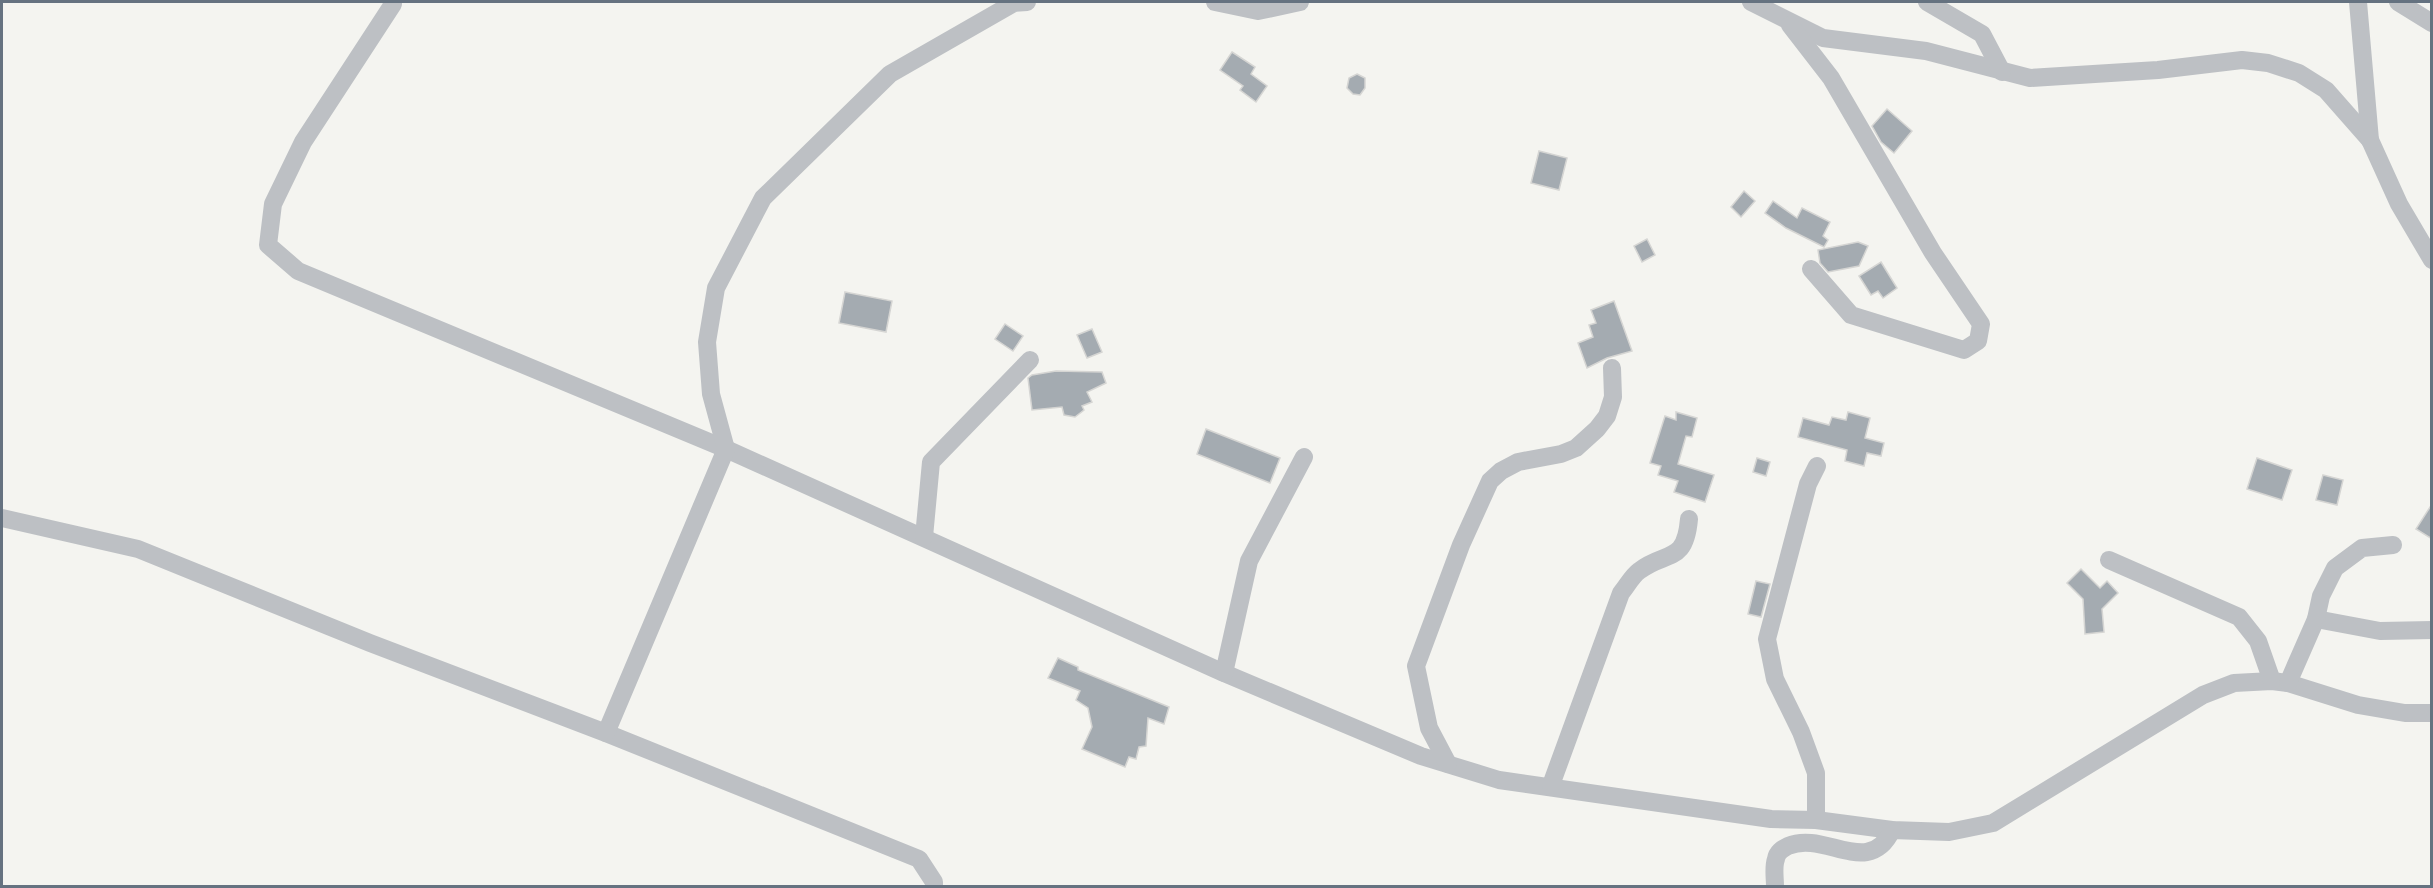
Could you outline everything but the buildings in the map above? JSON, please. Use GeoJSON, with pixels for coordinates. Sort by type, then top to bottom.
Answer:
{"type":"FeatureCollection","features":[{"type":"Feature","properties":{"kind":"street"},"geometry":{"type":"LineString","coordinates":[[606,733],[726,449],[711,394],[707,342],[716,288],[763,198],[890,74],[1014,3],[1027,2]]}},
{"type":"Feature","properties":{"kind":"street"},"geometry":{"type":"LineString","coordinates":[[1215,2],[1258,11],[1300,2]]}},
{"type":"Feature","properties":{"kind":"street"},"geometry":{"type":"LineString","coordinates":[[1751,2],[1823,38],[1926,51],[2030,78],[2158,70],[2242,60],[2268,63],[2299,73],[2326,90],[2370,140],[2399,204],[2432,260]]}},
{"type":"Feature","properties":{"kind":"street"},"geometry":{"type":"LineString","coordinates":[[1927,2],[1982,34],[2002,72]]}},
{"type":"Feature","properties":{"kind":"street"},"geometry":{"type":"LineString","coordinates":[[2358,2],[2370,140]]}},
{"type":"Feature","properties":{"kind":"street"},"geometry":{"type":"LineString","coordinates":[[2398,2],[2432,23]]}},
{"type":"Feature","properties":{"kind":"street"},"geometry":{"type":"LineString","coordinates":[[393,4],[303,142],[273,204],[268,245],[298,272],[726,449],[1224,673],[1421,756],[1499,780],[1551,785],[1771,819],[1816,820],[1892,830],[1949,832],[1993,823],[2203,695],[2234,683],[2280,682],[2358,705],[2405,713],[2432,713]]}},
{"type":"Feature","properties":{"kind":"street"},"geometry":{"type":"LineString","coordinates":[[1786,20],[1831,78],[1933,253],[1981,324],[1978,341],[1964,350],[1851,315],[1811,269]]}},
{"type":"Feature","properties":{"kind":"street"},"geometry":{"type":"LineString","coordinates":[[924,537],[932,462],[1030,360]]}},
{"type":"Feature","properties":{"kind":"street"},"geometry":{"type":"LineString","coordinates":[[1448,764],[1429,728],[1416,666],[1461,545],[1490,481],[1501,471],[1518,462],[1561,454],[1576,448],[1598,429],[1607,416],[1612,397],[1612,368]]}},
{"type":"Feature","properties":{"kind":"street"},"geometry":{"type":"LineString","coordinates":[[1224,673],[1249,561],[1304,457]]}},
{"type":"Feature","properties":{"kind":"street"},"geometry":{"type":"LineString","coordinates":[[1816,820],[1816,773],[1801,732],[1774,679],[1767,639],[1808,484],[1817,466]]}},
{"type":"Feature","properties":{"kind":"street"},"geometry":{"type":"LineString","coordinates":[[2,518],[138,549],[370,643],[606,733],[919,859],[934,882],[934,886]]}},
{"type":"Feature","properties":{"kind":"street"},"geometry":{"type":"LineString","coordinates":[[1551,785],[1622,593],[1637,572],[1653,561],[1670,558],[1687,538],[1689,519]]}},
{"type":"Feature","properties":{"kind":"street"},"geometry":{"type":"LineString","coordinates":[[2280,682],[2316,619],[2321,596],[2335,568],[2362,548],[2393,545]]}},
{"type":"Feature","properties":{"kind":"street"},"geometry":{"type":"LineString","coordinates":[[2109,560],[2239,617],[2258,641],[2280,682]]}},
{"type":"Feature","properties":{"kind":"street"},"geometry":{"type":"LineString","coordinates":[[2316,619],[2380,631],[2432,630]]}},
{"type":"Feature","properties":{"kind":"street"},"geometry":{"type":"LineString","coordinates":[[1776,886],[1776,856],[1782,849],[1803,843],[1864,854],[1877,849],[1888,839],[1892,830]]}}]}
